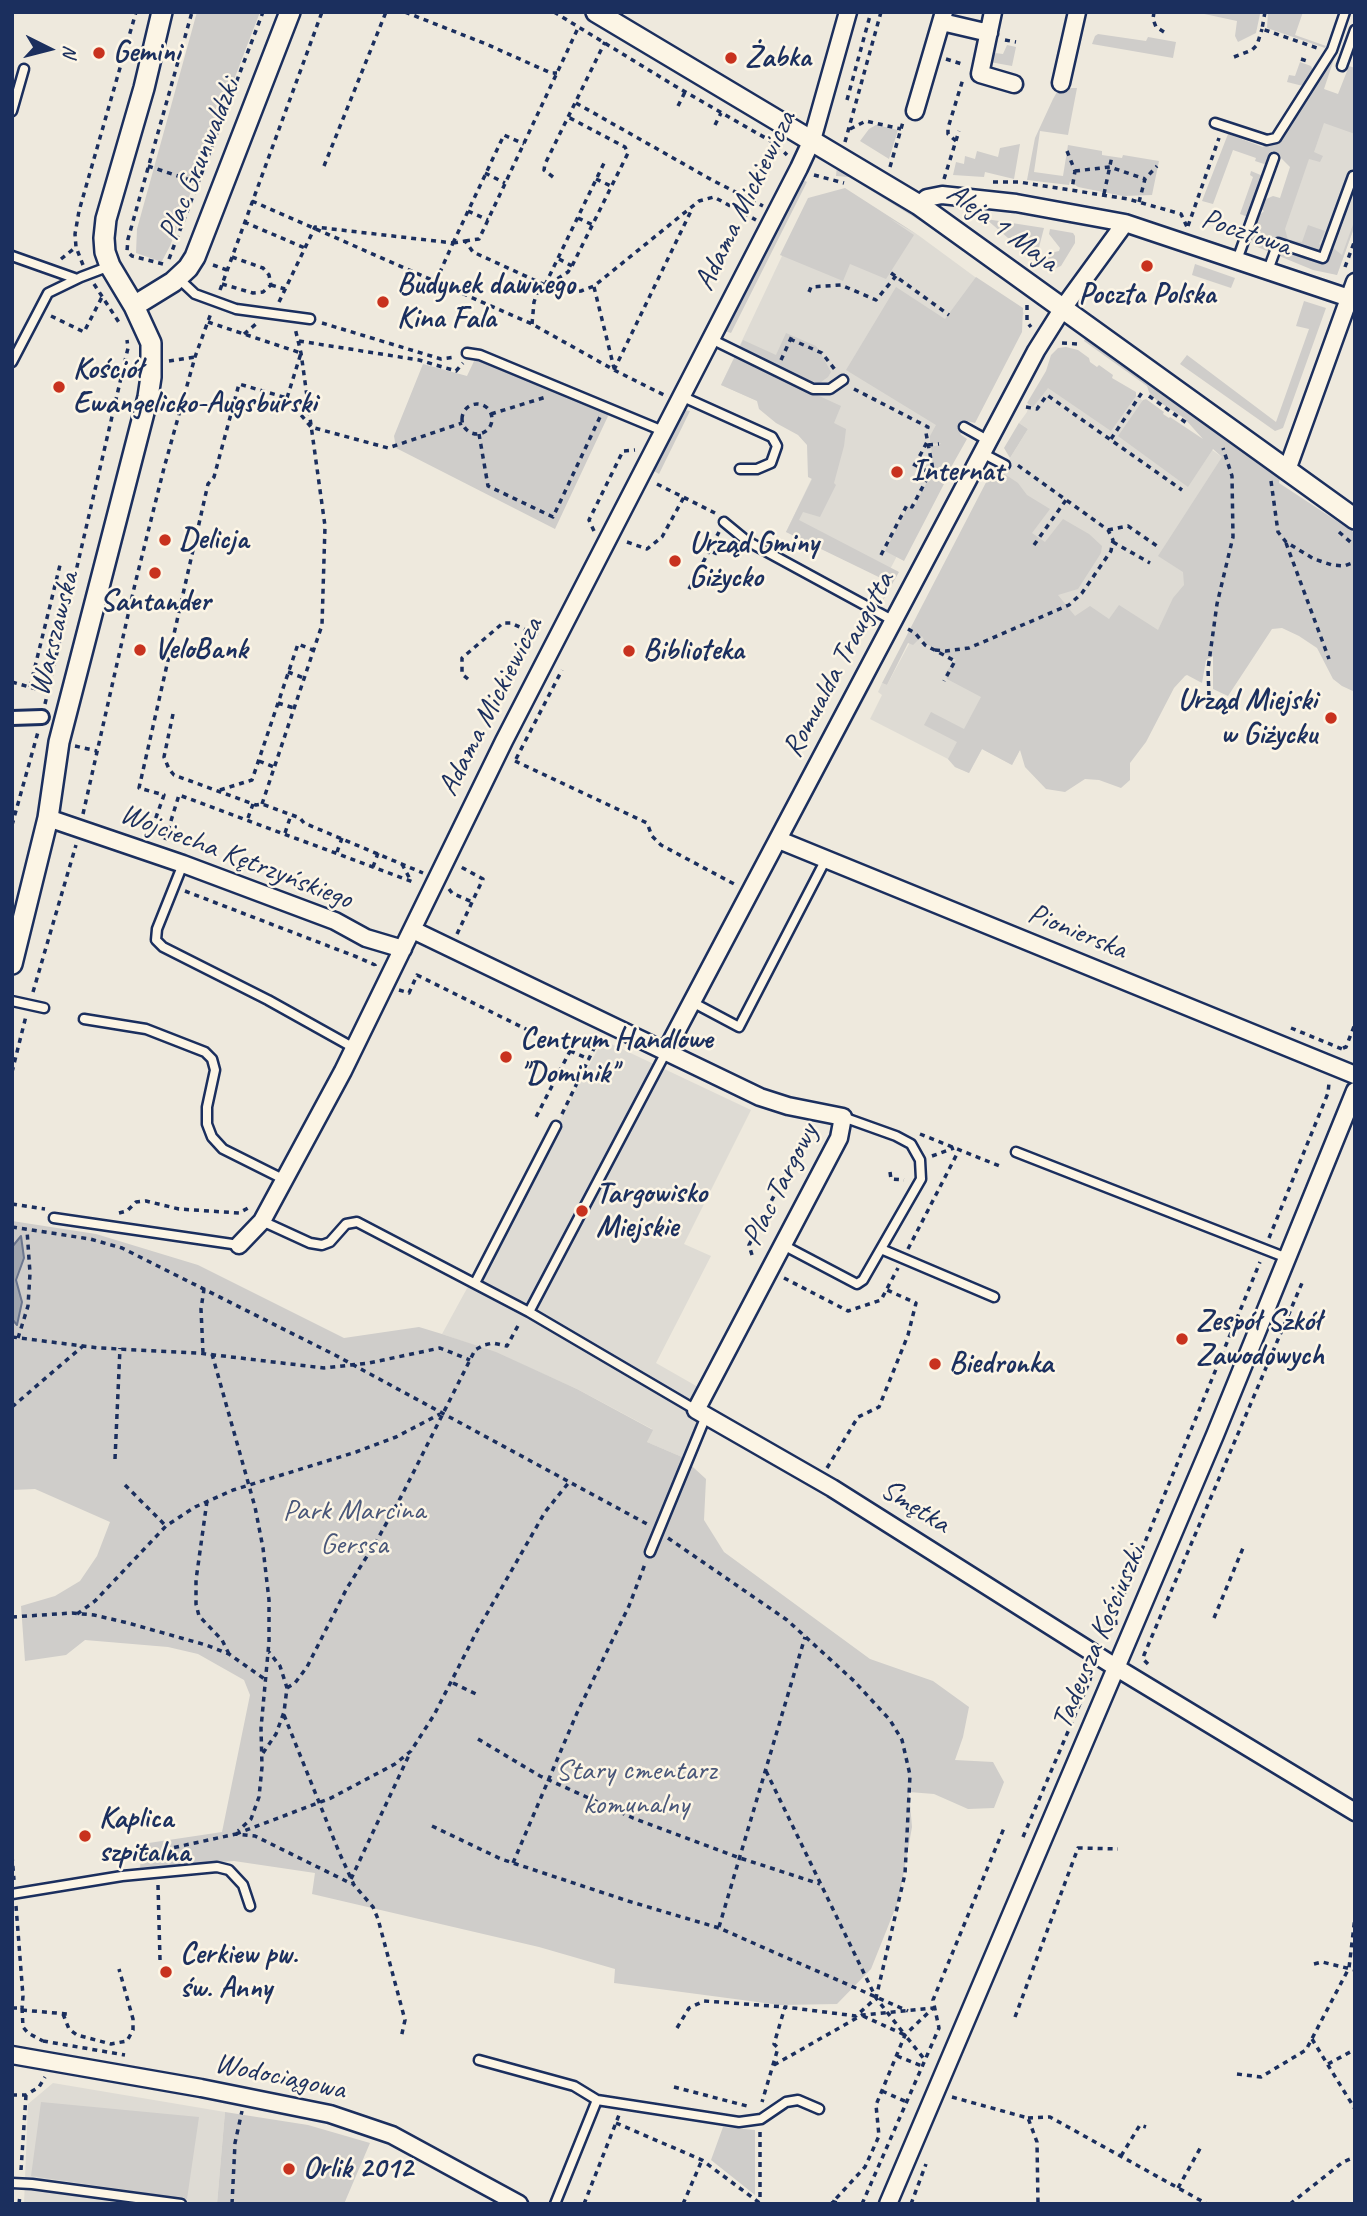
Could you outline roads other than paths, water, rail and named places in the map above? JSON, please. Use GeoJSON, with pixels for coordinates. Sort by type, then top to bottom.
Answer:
{"type":"FeatureCollection","features":[{"type":"Feature","properties":{"kind":"street"},"geometry":{"type":"LineString","coordinates":[[134,306],[110,266],[104,246],[106,219],[144,88],[162,12]]}},
{"type":"Feature","properties":{"kind":"street","name":"Plac Grunwaldzki"},"geometry":{"type":"LineString","coordinates":[[134,306],[178,278],[188,268],[202,242],[290,12]]}},
{"type":"Feature","properties":{"kind":"street","name":"Aleja 1 Maja"},"geometry":{"type":"LineString","coordinates":[[596,12],[919,205],[1063,308],[1279,472],[1355,519]]}},
{"type":"Feature","properties":{"kind":"street"},"geometry":{"type":"LineString","coordinates":[[993,12],[980,74],[1014,84]]}},
{"type":"Feature","properties":{"kind":"street"},"geometry":{"type":"LineString","coordinates":[[1060,83],[1077,12]]}},
{"type":"Feature","properties":{"kind":"street","name":"Adama Mickiewicza"},"geometry":{"type":"LineString","coordinates":[[239,1245],[262,1221],[355,1048],[510,730],[663,431],[675,396],[711,339],[799,168],[812,140],[844,13]]}},
{"type":"Feature","properties":{"kind":"street"},"geometry":{"type":"LineString","coordinates":[[915,111],[943,17],[989,33]]}},
{"type":"Feature","properties":{"kind":"street","name":"Pocztowa"},"geometry":{"type":"LineString","coordinates":[[919,205],[927,198],[942,195],[1016,203],[1125,223],[1349,298]]}},
{"type":"Feature","properties":{"kind":"street"},"geometry":{"type":"LineString","coordinates":[[1063,308],[1125,223]]}},
{"type":"Feature","properties":{"kind":"street"},"geometry":{"type":"LineString","coordinates":[[1279,472],[1349,298],[1349,277]]}},
{"type":"Feature","properties":{"kind":"street","name":"Warszawska"},"geometry":{"type":"LineString","coordinates":[[12,964],[48,818],[59,742],[145,408],[152,360],[149,335],[134,306]]}},
{"type":"Feature","properties":{"kind":"street","name":"Romualda Traugutta"},"geometry":{"type":"LineString","coordinates":[[666,1051],[779,840],[901,625],[985,447],[1063,308]]}},
{"type":"Feature","properties":{"kind":"street"},"geometry":{"type":"LineString","coordinates":[[12,718],[42,717]]}},
{"type":"Feature","properties":{"kind":"street","name":"Wojciecha Kętrzyńskiego"},"geometry":{"type":"LineString","coordinates":[[48,818],[183,864],[335,921],[366,938],[403,949]]}},
{"type":"Feature","properties":{"kind":"street","name":"Pionierska"},"geometry":{"type":"LineString","coordinates":[[779,840],[1355,1076]]}},
{"type":"Feature","properties":{"kind":"street"},"geometry":{"type":"LineString","coordinates":[[412,930],[666,1051]]}},
{"type":"Feature","properties":{"kind":"street","name":"Plac Targowy"},"geometry":{"type":"LineString","coordinates":[[666,1051],[760,1097],[788,1106],[844,1116],[839,1138],[701,1413]]}},
{"type":"Feature","properties":{"kind":"street","name":"Tadeusza Kościuszki"},"geometry":{"type":"LineString","coordinates":[[888,2204],[1117,1668],[1355,1091]]}},
{"type":"Feature","properties":{"kind":"street","name":"Smętka"},"geometry":{"type":"LineString","coordinates":[[701,1413],[832,1488],[1117,1668],[1355,1812]]}},
{"type":"Feature","properties":{"kind":"street","name":"Wodociągowa"},"geometry":{"type":"LineString","coordinates":[[12,2055],[330,2114],[392,2135],[519,2204]]}},
{"type":"Feature","properties":{"kind":"lane"},"geometry":{"type":"LineString","coordinates":[[1219,124],[1267,140],[1276,138],[1330,53],[1345,12]]}},
{"type":"Feature","properties":{"kind":"lane"},"geometry":{"type":"LineString","coordinates":[[1342,66],[1355,30]]}},
{"type":"Feature","properties":{"kind":"lane"},"geometry":{"type":"LineString","coordinates":[[12,111],[24,69]]}},
{"type":"Feature","properties":{"kind":"lane"},"geometry":{"type":"LineString","coordinates":[[1237,260],[1274,158]]}},
{"type":"Feature","properties":{"kind":"lane"},"geometry":{"type":"LineString","coordinates":[[1268,270],[1278,243],[1323,258],[1353,176],[1355,177]]}},
{"type":"Feature","properties":{"kind":"lane"},"geometry":{"type":"LineString","coordinates":[[12,256],[77,279]]}},
{"type":"Feature","properties":{"kind":"lane"},"geometry":{"type":"LineString","coordinates":[[12,362],[48,293],[110,266]]}},
{"type":"Feature","properties":{"kind":"lane"},"geometry":{"type":"LineString","coordinates":[[178,278],[195,294],[236,309],[310,320]]}},
{"type":"Feature","properties":{"kind":"lane"},"geometry":{"type":"LineString","coordinates":[[711,339],[820,390],[830,389],[843,380]]}},
{"type":"Feature","properties":{"kind":"lane"},"geometry":{"type":"LineString","coordinates":[[463,354],[480,355],[663,431]]}},
{"type":"Feature","properties":{"kind":"lane"},"geometry":{"type":"LineString","coordinates":[[675,396],[772,437],[777,446],[771,463],[757,469],[740,470]]}},
{"type":"Feature","properties":{"kind":"lane"},"geometry":{"type":"LineString","coordinates":[[964,427],[1006,462]]}},
{"type":"Feature","properties":{"kind":"lane"},"geometry":{"type":"LineString","coordinates":[[724,522],[747,541],[901,625]]}},
{"type":"Feature","properties":{"kind":"lane"},"geometry":{"type":"LineString","coordinates":[[692,1002],[739,1027],[825,859]]}},
{"type":"Feature","properties":{"kind":"lane"},"geometry":{"type":"LineString","coordinates":[[183,864],[157,929],[156,940],[163,947],[355,1048]]}},
{"type":"Feature","properties":{"kind":"lane"},"geometry":{"type":"LineString","coordinates":[[12,1001],[44,1009]]}},
{"type":"Feature","properties":{"kind":"lane"},"geometry":{"type":"LineString","coordinates":[[84,1018],[146,1029],[205,1052],[212,1059],[215,1070],[207,1107],[207,1124],[212,1137],[223,1149],[283,1179]]}},
{"type":"Feature","properties":{"kind":"lane"},"geometry":{"type":"LineString","coordinates":[[527,1311],[666,1051]]}},
{"type":"Feature","properties":{"kind":"lane"},"geometry":{"type":"LineString","coordinates":[[783,1245],[857,1284],[863,1280],[921,1179],[920,1160],[911,1144],[844,1116]]}},
{"type":"Feature","properties":{"kind":"lane"},"geometry":{"type":"LineString","coordinates":[[475,1283],[556,1126]]}},
{"type":"Feature","properties":{"kind":"lane"},"geometry":{"type":"LineString","coordinates":[[1016,1152],[1287,1258]]}},
{"type":"Feature","properties":{"kind":"lane","name":"Adama Mickiewicza"},"geometry":{"type":"LineString","coordinates":[[54,1218],[239,1245]]}},
{"type":"Feature","properties":{"kind":"lane","name":"Smętka"},"geometry":{"type":"LineString","coordinates":[[262,1221],[310,1243],[321,1245],[330,1242],[346,1224],[357,1222],[527,1311],[701,1413]]}},
{"type":"Feature","properties":{"kind":"lane"},"geometry":{"type":"LineString","coordinates":[[881,1249],[994,1297]]}},
{"type":"Feature","properties":{"kind":"lane"},"geometry":{"type":"LineString","coordinates":[[650,1552],[701,1413]]}},
{"type":"Feature","properties":{"kind":"lane"},"geometry":{"type":"LineString","coordinates":[[14,1893],[122,1875],[216,1867],[229,1870],[243,1885],[250,1906]]}},
{"type":"Feature","properties":{"kind":"lane"},"geometry":{"type":"LineString","coordinates":[[479,2060],[574,2086],[597,2100],[739,2122],[761,2119],[786,2102],[798,2100],[819,2109]]}},
{"type":"Feature","properties":{"kind":"lane"},"geometry":{"type":"LineString","coordinates":[[555,2204],[597,2100]]}},
{"type":"Feature","properties":{"kind":"lane"},"geometry":{"type":"LineString","coordinates":[[16,2183],[181,2204]]}},
{"type":"Feature","properties":{"kind":"place","name":"Gemini"},"geometry":{"type":"Point","coordinates":[99,53]}},
{"type":"Feature","properties":{"kind":"place","name":"Żabka"},"geometry":{"type":"Point","coordinates":[731,58]}},
{"type":"Feature","properties":{"kind":"place","name":"Poczta Polska"},"geometry":{"type":"Point","coordinates":[1147,266]}},
{"type":"Feature","properties":{"kind":"place","name":"Budynek dawnego Kina Fala"},"geometry":{"type":"Point","coordinates":[383,302]}},
{"type":"Feature","properties":{"kind":"place","name":"Kościół Ewangelicko-Augsburski"},"geometry":{"type":"Point","coordinates":[59,387]}},
{"type":"Feature","properties":{"kind":"place","name":"Internat"},"geometry":{"type":"Point","coordinates":[897,472]}},
{"type":"Feature","properties":{"kind":"place","name":"Delicja"},"geometry":{"type":"Point","coordinates":[165,540]}},
{"type":"Feature","properties":{"kind":"place","name":"Urząd Gminy Giżycko"},"geometry":{"type":"Point","coordinates":[675,561]}},
{"type":"Feature","properties":{"kind":"place","name":"Santander"},"geometry":{"type":"Point","coordinates":[155,573]}},
{"type":"Feature","properties":{"kind":"place","name":"VeloBank"},"geometry":{"type":"Point","coordinates":[140,650]}},
{"type":"Feature","properties":{"kind":"place","name":"Biblioteka"},"geometry":{"type":"Point","coordinates":[629,651]}},
{"type":"Feature","properties":{"kind":"place","name":"Urząd Miejski w Giżycku"},"geometry":{"type":"Point","coordinates":[1331,718]}},
{"type":"Feature","properties":{"kind":"place","name":"Centrum Handlowe \"Dominik\""},"geometry":{"type":"Point","coordinates":[506,1057]}},
{"type":"Feature","properties":{"kind":"place","name":"Targowisko Miejskie"},"geometry":{"type":"Point","coordinates":[582,1211]}},
{"type":"Feature","properties":{"kind":"place","name":"Zespół Szkół Zawodowych"},"geometry":{"type":"Point","coordinates":[1182,1339]}},
{"type":"Feature","properties":{"kind":"place","name":"Biedronka"},"geometry":{"type":"Point","coordinates":[935,1364]}},
{"type":"Feature","properties":{"kind":"place","name":"Kaplica szpitalna"},"geometry":{"type":"Point","coordinates":[85,1836]}},
{"type":"Feature","properties":{"kind":"place","name":"Cerkiew pw. św. Anny"},"geometry":{"type":"Point","coordinates":[166,1972]}},
{"type":"Feature","properties":{"kind":"place","name":"Orlik 2012"},"geometry":{"type":"Point","coordinates":[289,2169]}},
{"type":"Feature","properties":{"kind":"park label","name":"Park Marcina Gerssa"},"geometry":{"type":"Point","coordinates":[354,1528]}},
{"type":"Feature","properties":{"kind":"park label","name":"Stary cmentarz komunalny"},"geometry":{"type":"Point","coordinates":[636,1788]}}]}
